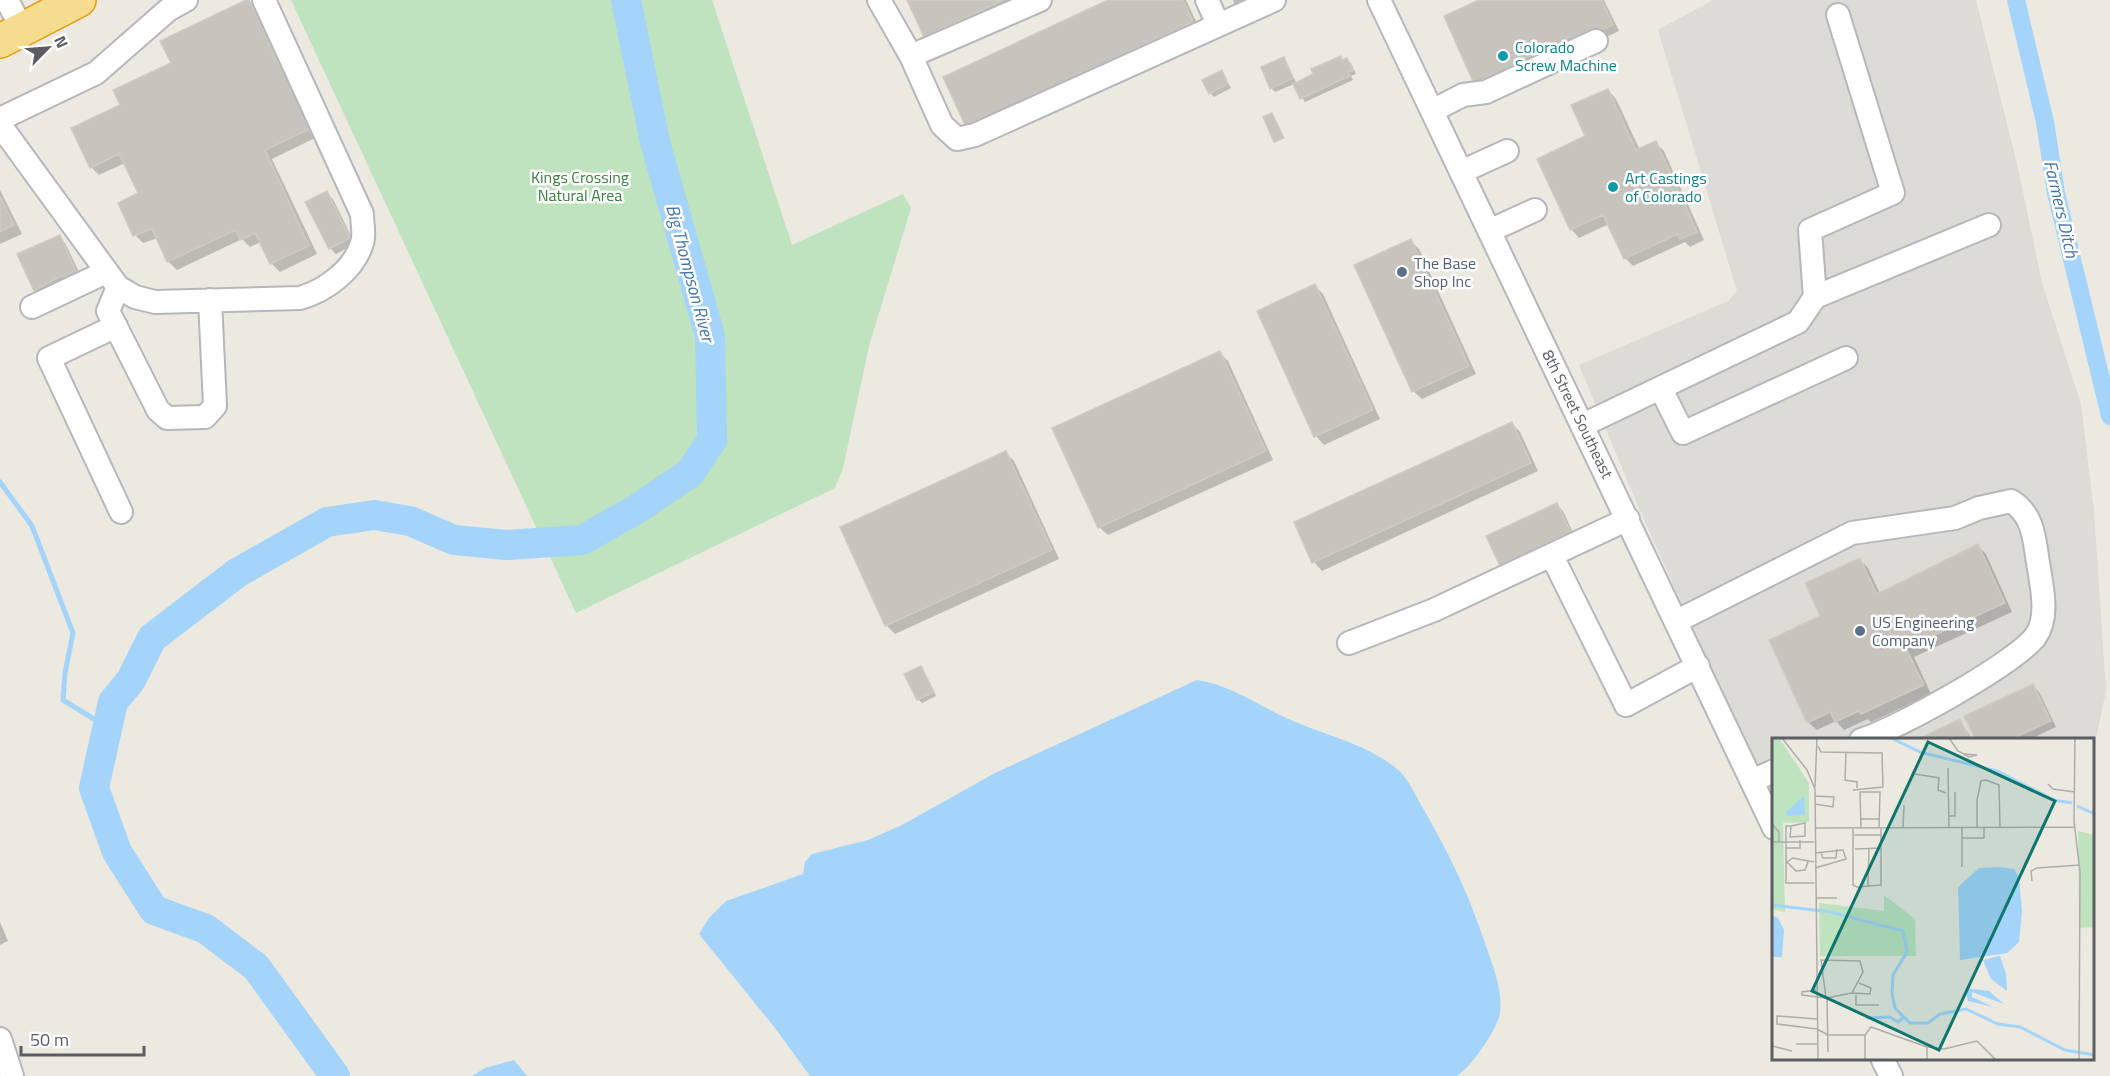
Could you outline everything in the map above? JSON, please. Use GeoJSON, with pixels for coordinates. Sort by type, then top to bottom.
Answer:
{"type":"FeatureCollection","features":[{"type":"Feature","properties":{"kind":"highway"},"geometry":{"type":"LineString","coordinates":[[11,35],[79,0]]}},
{"type":"Feature","properties":{"kind":"street"},"geometry":{"type":"LineString","coordinates":[[7,0],[11,35]]}},
{"type":"Feature","properties":{"kind":"street"},"geometry":{"type":"LineString","coordinates":[[186,0],[168,10],[96,73],[1,126],[112,279],[135,297],[155,302],[300,298],[316,293],[350,265],[363,242],[362,214],[264,0]]}},
{"type":"Feature","properties":{"kind":"street"},"geometry":{"type":"LineString","coordinates":[[879,0],[911,56],[942,125],[957,138],[975,135],[1274,0]]}},
{"type":"Feature","properties":{"kind":"street"},"geometry":{"type":"LineString","coordinates":[[911,56],[1040,0]]}},
{"type":"Feature","properties":{"kind":"street"},"geometry":{"type":"LineString","coordinates":[[1207,0],[1218,24]]}},
{"type":"Feature","properties":{"kind":"street","name":"8th Street Southeast"},"geometry":{"type":"LineString","coordinates":[[1383,1],[1432,111],[1772,824]]}},
{"type":"Feature","properties":{"kind":"street"},"geometry":{"type":"LineString","coordinates":[[1815,297],[1810,230],[1893,193],[1838,15]]}},
{"type":"Feature","properties":{"kind":"street"},"geometry":{"type":"LineString","coordinates":[[1432,111],[1463,95],[1486,92],[1596,41]]}},
{"type":"Feature","properties":{"kind":"street"},"geometry":{"type":"LineString","coordinates":[[1461,172],[1507,151]]}},
{"type":"Feature","properties":{"kind":"street"},"geometry":{"type":"LineString","coordinates":[[1489,231],[1535,210]]}},
{"type":"Feature","properties":{"kind":"street"},"geometry":{"type":"LineString","coordinates":[[1583,425],[1798,322],[1815,297],[1989,225]]}},
{"type":"Feature","properties":{"kind":"street"},"geometry":{"type":"LineString","coordinates":[[32,307],[112,279]]}},
{"type":"Feature","properties":{"kind":"street"},"geometry":{"type":"LineString","coordinates":[[112,279],[108,311],[158,410],[167,418],[205,417],[215,406],[210,300]]}},
{"type":"Feature","properties":{"kind":"street"},"geometry":{"type":"LineString","coordinates":[[116,327],[49,358],[121,512]]}},
{"type":"Feature","properties":{"kind":"street"},"geometry":{"type":"LineString","coordinates":[[1661,389],[1683,433],[1846,357]]}},
{"type":"Feature","properties":{"kind":"street"},"geometry":{"type":"LineString","coordinates":[[1677,621],[1861,530],[1955,518],[1979,508],[2011,501],[2021,507],[2033,529],[2044,610],[2036,636],[2013,656],[1975,681],[1882,734],[1868,738]]}},
{"type":"Feature","properties":{"kind":"street"},"geometry":{"type":"LineString","coordinates":[[1349,643],[1434,609],[1628,519]]}},
{"type":"Feature","properties":{"kind":"street"},"geometry":{"type":"LineString","coordinates":[[1552,556],[1626,705],[1698,666]]}},
{"type":"Feature","properties":{"kind":"street"},"geometry":{"type":"LineString","coordinates":[[1752,781],[1772,772]]}},
{"type":"Feature","properties":{"kind":"street"},"geometry":{"type":"LineString","coordinates":[[0,1039],[12,1076]]}},
{"type":"Feature","properties":{"kind":"street"},"geometry":{"type":"LineString","coordinates":[[1884,1061],[1891,1076]]}},
{"type":"Feature","properties":{"kind":"shaded area"},"geometry":{"type":"Polygon","coordinates":[[[1713,0],[1976,0],[2018,168],[2042,283],[2081,404],[2094,511],[2106,691],[2095,743],[2095,738],[1772,738],[1772,807],[1638,506],[1579,365],[1728,301],[1737,291],[1658,30],[1713,0]]]}},
{"type":"Feature","properties":{"kind":"green space","name":"Kings Crossing Natural Area"},"geometry":{"type":"Polygon","coordinates":[[[291,0],[712,0],[792,245],[903,194],[911,208],[869,346],[843,468],[835,488],[576,613],[291,0]]]}},
{"type":"Feature","properties":{"kind":"water"},"geometry":{"type":"Polygon","coordinates":[[[1197,680],[1234,691],[1293,721],[1372,753],[1396,768],[1408,782],[1459,876],[1480,927],[1499,987],[1501,1005],[1494,1029],[1476,1056],[1457,1076],[810,1076],[775,1028],[699,934],[709,918],[726,901],[803,874],[805,862],[812,854],[868,840],[902,825],[995,773],[1197,680]]]}},
{"type":"Feature","properties":{"kind":"water"},"geometry":{"type":"Polygon","coordinates":[[[514,1060],[527,1076],[472,1076],[485,1068],[514,1060]]]}},
{"type":"Feature","properties":{"kind":"building"},"geometry":{"type":"Polygon","coordinates":[[[249,0],[310,129],[265,150],[309,246],[270,264],[255,233],[240,240],[236,230],[167,262],[152,229],[133,236],[118,203],[138,193],[119,154],[90,168],[71,128],[120,105],[113,90],[171,63],[160,41],[249,0]]]}},
{"type":"Feature","properties":{"kind":"building"},"geometry":{"type":"Polygon","coordinates":[[[907,0],[1003,0],[924,37],[907,0]]]}},
{"type":"Feature","properties":{"kind":"building"},"geometry":{"type":"Polygon","coordinates":[[[1108,0],[1183,0],[1193,22],[966,127],[943,77],[1108,0]]]}},
{"type":"Feature","properties":{"kind":"building","name":"Colorado Screw Machine"},"geometry":{"type":"Polygon","coordinates":[[[1479,0],[1602,0],[1613,25],[1476,88],[1444,16],[1479,0]]]}},
{"type":"Feature","properties":{"kind":"building"},"geometry":{"type":"Polygon","coordinates":[[[1341,56],[1342,60],[1347,58],[1353,70],[1348,72],[1350,76],[1300,99],[1293,84],[1313,74],[1311,69],[1341,56]]]}},
{"type":"Feature","properties":{"kind":"building"},"geometry":{"type":"Polygon","coordinates":[[[1284,57],[1293,78],[1270,89],[1261,67],[1284,57]]]}},
{"type":"Feature","properties":{"kind":"building"},"geometry":{"type":"Polygon","coordinates":[[[1222,70],[1228,84],[1209,94],[1202,80],[1222,70]]]}},
{"type":"Feature","properties":{"kind":"building","name":"Art Castings of Colorado"},"geometry":{"type":"Polygon","coordinates":[[[1608,89],[1636,150],[1656,141],[1697,232],[1680,239],[1678,234],[1624,259],[1603,215],[1570,230],[1537,159],[1585,136],[1571,105],[1608,89]]]}},
{"type":"Feature","properties":{"kind":"building"},"geometry":{"type":"Polygon","coordinates":[[[1272,113],[1284,138],[1274,142],[1263,117],[1272,113]]]}},
{"type":"Feature","properties":{"kind":"building"},"geometry":{"type":"Polygon","coordinates":[[[327,191],[350,238],[329,249],[305,202],[327,191]]]}},
{"type":"Feature","properties":{"kind":"building"},"geometry":{"type":"Polygon","coordinates":[[[0,196],[14,225],[0,232],[0,196]]]}},
{"type":"Feature","properties":{"kind":"building"},"geometry":{"type":"Polygon","coordinates":[[[60,235],[77,274],[64,280],[62,275],[34,291],[17,254],[60,235]]]}},
{"type":"Feature","properties":{"kind":"building"},"geometry":{"type":"Polygon","coordinates":[[[1411,239],[1469,366],[1412,392],[1354,265],[1411,239]]]}},
{"type":"Feature","properties":{"kind":"building"},"geometry":{"type":"Polygon","coordinates":[[[1315,284],[1373,410],[1314,437],[1257,311],[1315,284]]]}},
{"type":"Feature","properties":{"kind":"building"},"geometry":{"type":"Polygon","coordinates":[[[1220,351],[1266,451],[1098,528],[1052,428],[1220,351]]]}},
{"type":"Feature","properties":{"kind":"building"},"geometry":{"type":"Polygon","coordinates":[[[1512,422],[1531,463],[1312,563],[1294,522],[1512,422]]]}},
{"type":"Feature","properties":{"kind":"building"},"geometry":{"type":"Polygon","coordinates":[[[1006,451],[1052,550],[885,626],[840,527],[1006,451]]]}},
{"type":"Feature","properties":{"kind":"building"},"geometry":{"type":"Polygon","coordinates":[[[1557,503],[1574,540],[1503,572],[1486,536],[1557,503]]]}},
{"type":"Feature","properties":{"kind":"building"},"geometry":{"type":"Polygon","coordinates":[[[1978,544],[2005,603],[1906,648],[1924,685],[1861,714],[1859,711],[1835,722],[1830,712],[1807,723],[1769,640],[1820,616],[1805,583],[1860,558],[1877,594],[1978,544]]]}},
{"type":"Feature","properties":{"kind":"building"},"geometry":{"type":"Polygon","coordinates":[[[921,666],[934,692],[917,700],[904,674],[921,666]]]}},
{"type":"Feature","properties":{"kind":"building"},"geometry":{"type":"Polygon","coordinates":[[[2033,684],[2051,721],[2013,738],[1975,738],[1964,716],[2033,684]]]}},
{"type":"Feature","properties":{"kind":"building"},"geometry":{"type":"Polygon","coordinates":[[[1960,719],[1969,738],[1920,738],[1960,719]]]}},
{"type":"Feature","properties":{"kind":"waterway","name":"Big Thompson River"},"geometry":{"type":"LineString","coordinates":[[335,1076],[256,967],[206,929],[154,910],[117,852],[94,788],[113,702],[131,680],[152,638],[237,573],[327,522],[374,515],[410,521],[454,540],[506,545],[582,540],[637,509],[690,473],[712,440],[710,336],[655,142],[626,0]]}},
{"type":"Feature","properties":{"kind":"waterway","name":"Farmers Ditch"},"geometry":{"type":"LineString","coordinates":[[2016,0],[2045,122],[2056,193],[2110,416]]}},
{"type":"Feature","properties":{"kind":"waterway"},"geometry":{"type":"LineString","coordinates":[[0,482],[32,526],[73,633],[65,673],[63,700],[107,727]]}},
{"type":"Feature","properties":{"kind":"place","name":"Colorado Screw Machine"},"geometry":{"type":"Point","coordinates":[1503,56]}},
{"type":"Feature","properties":{"kind":"place","name":"Art Castings of Colorado"},"geometry":{"type":"Point","coordinates":[1613,187]}},
{"type":"Feature","properties":{"kind":"place","name":"The Base Shop Inc"},"geometry":{"type":"Point","coordinates":[1402,272]}},
{"type":"Feature","properties":{"kind":"place","name":"US Engineering Company"},"geometry":{"type":"Point","coordinates":[1860,631]}}]}
